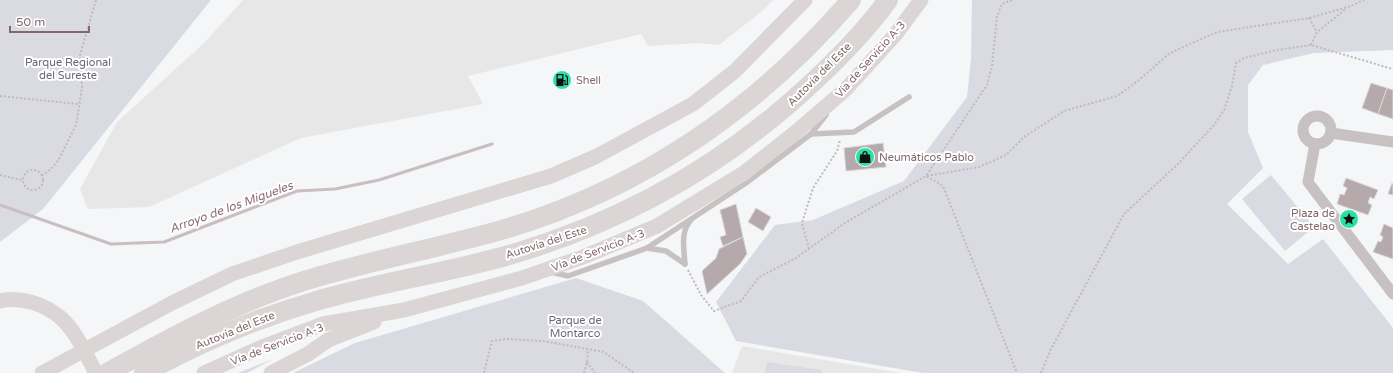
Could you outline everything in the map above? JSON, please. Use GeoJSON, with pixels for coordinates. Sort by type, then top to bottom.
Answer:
{"type":"FeatureCollection","features":[{"type":"Feature","properties":{"kind":"highway","name":"Autovía del Este"},"geometry":{"type":"LineString","coordinates":[[107,373],[184,330],[244,303],[307,280],[506,228],[563,208],[619,183],[678,151],[710,131],[751,98],[810,46],[851,0]]}},
{"type":"Feature","properties":{"kind":"highway","name":"Autovía del Este"},"geometry":{"type":"LineString","coordinates":[[144,373],[191,347],[251,321],[314,301],[514,254],[574,235],[639,206],[728,153],[778,115],[828,68],[874,19],[888,0]]}},
{"type":"Feature","properties":{"kind":"main road"},"geometry":{"type":"LineString","coordinates":[[42,373],[172,303],[232,274],[297,252],[551,176],[595,157],[693,104],[735,71],[806,0]]}},
{"type":"Feature","properties":{"kind":"main road","name":"Vía de Servicio A-3"},"geometry":{"type":"LineString","coordinates":[[204,373],[262,347],[322,324],[404,310],[544,271],[657,226],[744,173],[796,132],[846,89],[895,35],[921,0]]}},
{"type":"Feature","properties":{"kind":"main road"},"geometry":{"type":"LineString","coordinates":[[0,301],[8,299],[24,300],[62,318],[78,340],[96,373]]}},
{"type":"Feature","properties":{"kind":"main road"},"geometry":{"type":"LineString","coordinates":[[271,373],[308,354],[328,340],[404,310]]}},
{"type":"Feature","properties":{"kind":"main road"},"geometry":{"type":"LineString","coordinates":[[57,373],[98,350],[121,330]]}},
{"type":"Feature","properties":{"kind":"street"},"geometry":{"type":"LineString","coordinates":[[1313,117],[1320,117],[1326,120],[1330,125],[1331,133],[1328,139],[1322,144],[1315,144],[1308,141],[1304,135],[1304,128],[1307,122],[1313,117]]}},
{"type":"Feature","properties":{"kind":"street"},"geometry":{"type":"LineString","coordinates":[[1331,133],[1393,142]]}},
{"type":"Feature","properties":{"kind":"street"},"geometry":{"type":"LineString","coordinates":[[1315,144],[1308,182],[1393,294]]}},
{"type":"Feature","properties":{"kind":"lane"},"geometry":{"type":"LineString","coordinates":[[544,271],[568,276],[647,248],[698,213],[746,183],[811,134],[846,89]]}},
{"type":"Feature","properties":{"kind":"lane"},"geometry":{"type":"LineString","coordinates":[[811,134],[854,132],[909,97]]}},
{"type":"Feature","properties":{"kind":"lane"},"geometry":{"type":"LineString","coordinates":[[685,264],[683,242],[687,225],[698,213]]}},
{"type":"Feature","properties":{"kind":"lane"},"geometry":{"type":"LineString","coordinates":[[647,248],[666,251],[685,264]]}},
{"type":"Feature","properties":{"kind":"path"},"geometry":{"type":"LineString","coordinates":[[42,176],[52,168],[70,140],[76,125],[78,104],[82,88],[80,55],[96,0]]}},
{"type":"Feature","properties":{"kind":"path"},"geometry":{"type":"LineString","coordinates":[[926,176],[987,85],[992,66],[997,16],[1002,4],[1012,0]]}},
{"type":"Feature","properties":{"kind":"path"},"geometry":{"type":"LineString","coordinates":[[685,264],[701,295],[714,311],[741,301],[759,277],[796,258],[845,223],[926,176],[979,167],[1006,154],[1024,137],[1064,111],[1117,96],[1139,80],[1170,53],[1218,32],[1309,18],[1348,7],[1364,0]]}},
{"type":"Feature","properties":{"kind":"path"},"geometry":{"type":"LineString","coordinates":[[1311,44],[1317,32],[1348,7]]}},
{"type":"Feature","properties":{"kind":"path"},"geometry":{"type":"LineString","coordinates":[[1309,18],[1317,32]]}},
{"type":"Feature","properties":{"kind":"path"},"geometry":{"type":"LineString","coordinates":[[1041,373],[1050,349],[1124,214],[1178,164],[1215,124],[1224,110],[1232,86],[1236,63],[1244,58],[1311,44],[1393,69]]}},
{"type":"Feature","properties":{"kind":"path"},"geometry":{"type":"LineString","coordinates":[[0,96],[78,104]]}},
{"type":"Feature","properties":{"kind":"path"},"geometry":{"type":"LineString","coordinates":[[809,249],[802,224],[813,188],[837,151],[841,132]]}},
{"type":"Feature","properties":{"kind":"path"},"geometry":{"type":"LineString","coordinates":[[31,170],[38,171],[42,176],[41,186],[36,190],[26,188],[22,180],[25,173],[31,170]]}},
{"type":"Feature","properties":{"kind":"path"},"geometry":{"type":"LineString","coordinates":[[0,175],[22,180]]}},
{"type":"Feature","properties":{"kind":"path"},"geometry":{"type":"LineString","coordinates":[[926,176],[942,186],[1017,373]]}},
{"type":"Feature","properties":{"kind":"path"},"geometry":{"type":"LineString","coordinates":[[484,373],[492,341],[507,339],[543,342],[604,352],[634,373]]}},
{"type":"Feature","properties":{"kind":"path"},"geometry":{"type":"LineString","coordinates":[[584,373],[588,349]]}},
{"type":"Feature","properties":{"kind":"path"},"geometry":{"type":"LineString","coordinates":[[587,362],[595,373]]}},
{"type":"Feature","properties":{"kind":"shaded area"},"geometry":{"type":"Polygon","coordinates":[[[243,0],[773,0],[761,12],[719,45],[699,43],[648,46],[641,34],[468,76],[483,104],[301,138],[149,207],[88,209],[80,189],[117,122],[205,42],[243,0]]]}},
{"type":"Feature","properties":{"kind":"shaded area"},"geometry":{"type":"Polygon","coordinates":[[[742,346],[902,373],[732,373],[742,346]]]}},
{"type":"Feature","properties":{"kind":"green space","name":"Parque Regional del Sureste"},"geometry":{"type":"Polygon","coordinates":[[[0,0],[211,0],[43,209],[0,242],[0,0]]]}},
{"type":"Feature","properties":{"kind":"green space"},"geometry":{"type":"Polygon","coordinates":[[[972,0],[1393,0],[1393,50],[1314,53],[1263,65],[1248,85],[1248,132],[1263,168],[1227,204],[1288,264],[1323,239],[1393,328],[1393,373],[923,373],[736,341],[716,302],[775,225],[813,220],[904,181],[967,97],[971,59],[972,0]]]}},
{"type":"Feature","properties":{"kind":"green space"},"geometry":{"type":"Polygon","coordinates":[[[1271,175],[1314,227],[1285,251],[1242,199],[1271,175]]]}},
{"type":"Feature","properties":{"kind":"green space","name":"Parque de Montarco"},"geometry":{"type":"Polygon","coordinates":[[[576,278],[643,301],[725,373],[293,373],[355,343],[576,278]]]}},
{"type":"Feature","properties":{"kind":"green space"},"geometry":{"type":"Polygon","coordinates":[[[273,359],[247,373],[238,373],[273,359]]]}},
{"type":"Feature","properties":{"kind":"green space"},"geometry":{"type":"Polygon","coordinates":[[[767,362],[821,370],[821,373],[765,373],[767,362]]]}},
{"type":"Feature","properties":{"kind":"building"},"geometry":{"type":"Polygon","coordinates":[[[1371,83],[1387,88],[1378,114],[1362,108],[1371,83]]]}},
{"type":"Feature","properties":{"kind":"building"},"geometry":{"type":"Polygon","coordinates":[[[1387,88],[1393,90],[1393,119],[1378,114],[1387,88]]]}},
{"type":"Feature","properties":{"kind":"building","name":"Neumáticos Pablo"},"geometry":{"type":"Polygon","coordinates":[[[883,143],[886,167],[846,171],[844,148],[883,143]]]}},
{"type":"Feature","properties":{"kind":"building"},"geometry":{"type":"Polygon","coordinates":[[[1346,178],[1378,190],[1374,199],[1370,197],[1368,203],[1372,205],[1368,215],[1337,204],[1340,194],[1344,195],[1347,188],[1343,186],[1346,178]]]}},
{"type":"Feature","properties":{"kind":"building"},"geometry":{"type":"Polygon","coordinates":[[[1392,183],[1393,184],[1393,195],[1388,194],[1392,183]]]}},
{"type":"Feature","properties":{"kind":"building"},"geometry":{"type":"Polygon","coordinates":[[[736,204],[743,237],[723,246],[720,237],[726,235],[720,210],[736,204]]]}},
{"type":"Feature","properties":{"kind":"building"},"geometry":{"type":"Polygon","coordinates":[[[756,208],[771,217],[763,231],[748,222],[756,208]]]}},
{"type":"Feature","properties":{"kind":"building"},"geometry":{"type":"Polygon","coordinates":[[[1384,224],[1393,228],[1393,259],[1373,252],[1378,241],[1381,242],[1383,237],[1380,235],[1384,224]]]}},
{"type":"Feature","properties":{"kind":"building"},"geometry":{"type":"Polygon","coordinates":[[[743,237],[747,254],[740,264],[707,294],[702,271],[716,258],[719,249],[743,237]]]}},
{"type":"Feature","properties":{"kind":"waterway","name":"Arroyo de los Migueles"},"geometry":{"type":"LineString","coordinates":[[0,205],[111,244],[164,242],[297,191],[335,189],[379,180],[492,144]]}},
{"type":"Feature","properties":{"kind":"place","name":"Shell"},"geometry":{"type":"Point","coordinates":[562,80]}},
{"type":"Feature","properties":{"kind":"place","name":"Neumáticos Pablo"},"geometry":{"type":"Point","coordinates":[865,157]}},
{"type":"Feature","properties":{"kind":"place","name":"Plaza de Castelao"},"geometry":{"type":"Point","coordinates":[1349,219]}}]}
